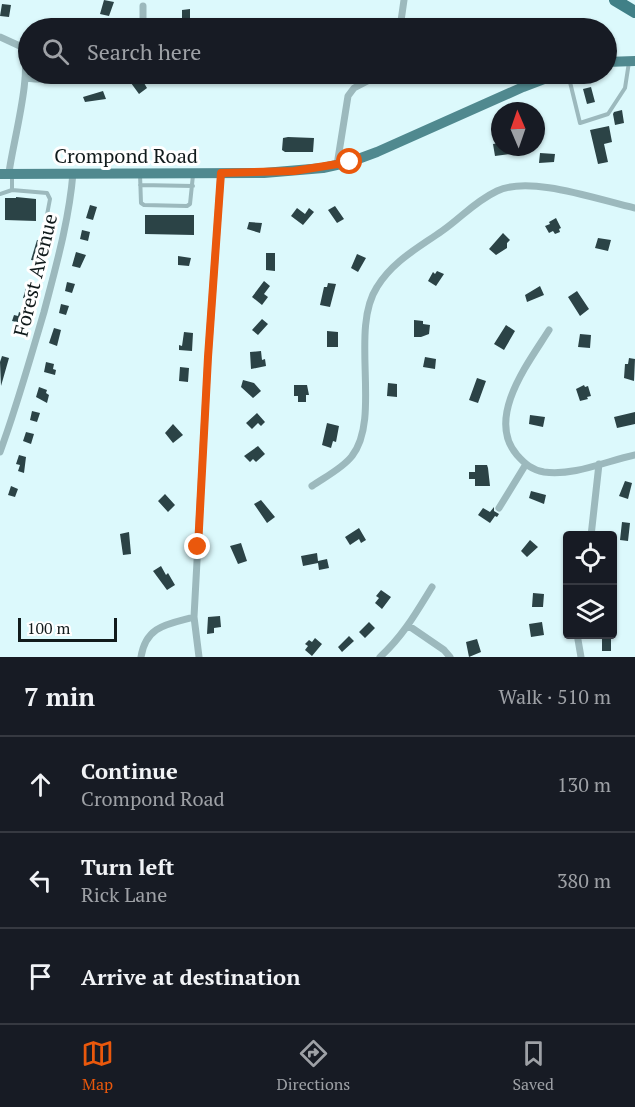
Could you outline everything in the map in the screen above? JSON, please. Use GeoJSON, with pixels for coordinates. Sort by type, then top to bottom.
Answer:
{"type":"FeatureCollection","features":[{"type":"Feature","properties":{"kind":"highway"},"geometry":{"type":"LineString","coordinates":[[615,0],[635,12]]}},
{"type":"Feature","properties":{"kind":"main road"},"geometry":{"type":"LineString","coordinates":[[617,62],[632,61]]}},
{"type":"Feature","properties":{"kind":"main road","name":"Crompond Road"},"geometry":{"type":"LineString","coordinates":[[7,174],[221,173],[294,171],[337,165],[377,152],[530,84]]}},
{"type":"Feature","properties":{"kind":"street"},"geometry":{"type":"LineString","coordinates":[[401,18],[404,0]]}},
{"type":"Feature","properties":{"kind":"street"},"geometry":{"type":"LineString","coordinates":[[143,18],[144,6]]}},
{"type":"Feature","properties":{"kind":"street"},"geometry":{"type":"LineString","coordinates":[[0,37],[18,45]]}},
{"type":"Feature","properties":{"kind":"street"},"geometry":{"type":"LineString","coordinates":[[7,174],[24,84]]}},
{"type":"Feature","properties":{"kind":"street"},"geometry":{"type":"LineString","coordinates":[[337,165],[348,96],[354,88],[362,84]]}},
{"type":"Feature","properties":{"kind":"street","name":"Forest Avenue"},"geometry":{"type":"LineString","coordinates":[[0,452],[26,375],[57,265],[68,216],[73,173]]}},
{"type":"Feature","properties":{"kind":"street"},"geometry":{"type":"LineString","coordinates":[[199,657],[194,617],[208,357],[221,173]]}},
{"type":"Feature","properties":{"kind":"street"},"geometry":{"type":"LineString","coordinates":[[312,486],[348,461],[358,447],[364,417],[366,322],[369,305],[376,288],[389,271],[409,252],[444,231],[468,208],[487,196],[513,185],[543,187],[635,208]]}},
{"type":"Feature","properties":{"kind":"street"},"geometry":{"type":"LineString","coordinates":[[549,330],[507,405],[506,424],[516,453],[531,468],[545,472],[575,471],[635,455]]}},
{"type":"Feature","properties":{"kind":"street"},"geometry":{"type":"LineString","coordinates":[[499,508],[526,464]]}},
{"type":"Feature","properties":{"kind":"street"},"geometry":{"type":"LineString","coordinates":[[592,531],[599,464]]}},
{"type":"Feature","properties":{"kind":"street"},"geometry":{"type":"LineString","coordinates":[[380,657],[396,643],[409,626],[432,587]]}},
{"type":"Feature","properties":{"kind":"street"},"geometry":{"type":"LineString","coordinates":[[141,657],[145,643],[162,625],[194,617]]}},
{"type":"Feature","properties":{"kind":"street"},"geometry":{"type":"LineString","coordinates":[[409,626],[444,650],[450,657]]}},
{"type":"Feature","properties":{"kind":"street"},"geometry":{"type":"LineString","coordinates":[[578,639],[581,657]]}},
{"type":"Feature","properties":{"kind":"lane"},"geometry":{"type":"LineString","coordinates":[[570,84],[580,123],[608,114],[626,88],[632,61]]}},
{"type":"Feature","properties":{"kind":"lane"},"geometry":{"type":"LineString","coordinates":[[140,173],[140,201],[144,205],[187,206],[190,204],[194,173]]}},
{"type":"Feature","properties":{"kind":"lane"},"geometry":{"type":"LineString","coordinates":[[7,174],[12,190]]}},
{"type":"Feature","properties":{"kind":"lane"},"geometry":{"type":"LineString","coordinates":[[140,186],[192,186]]}},
{"type":"Feature","properties":{"kind":"lane"},"geometry":{"type":"LineString","coordinates":[[0,194],[12,190],[47,193],[50,200],[46,220]]}},
{"type":"Feature","properties":{"kind":"building"},"geometry":{"type":"Polygon","coordinates":[[[104,0],[114,2],[109,16],[100,14],[104,0]]]}},
{"type":"Feature","properties":{"kind":"building"},"geometry":{"type":"Polygon","coordinates":[[[2,4],[11,5],[9,17],[0,16],[2,4]]]}},
{"type":"Feature","properties":{"kind":"building"},"geometry":{"type":"Polygon","coordinates":[[[190,9],[190,18],[182,18],[182,10],[190,9]]]}},
{"type":"Feature","properties":{"kind":"building"},"geometry":{"type":"Polygon","coordinates":[[[132,84],[145,84],[147,88],[139,94],[132,84]]]}},
{"type":"Feature","properties":{"kind":"building"},"geometry":{"type":"Polygon","coordinates":[[[591,87],[595,102],[587,104],[583,89],[591,87]]]}},
{"type":"Feature","properties":{"kind":"building"},"geometry":{"type":"Polygon","coordinates":[[[103,91],[106,99],[85,102],[83,97],[103,91]]]}},
{"type":"Feature","properties":{"kind":"building"},"geometry":{"type":"Polygon","coordinates":[[[622,110],[624,123],[615,125],[613,114],[622,110]]]}},
{"type":"Feature","properties":{"kind":"building"},"geometry":{"type":"Polygon","coordinates":[[[609,126],[612,142],[604,144],[608,162],[598,164],[590,130],[609,126]]]}},
{"type":"Feature","properties":{"kind":"building"},"geometry":{"type":"Polygon","coordinates":[[[283,138],[314,138],[313,152],[285,152],[282,150],[283,138]]]}},
{"type":"Feature","properties":{"kind":"building"},"geometry":{"type":"Polygon","coordinates":[[[545,153],[555,154],[554,162],[539,163],[540,156],[545,156],[545,153]]]}},
{"type":"Feature","properties":{"kind":"building"},"geometry":{"type":"Polygon","coordinates":[[[5,198],[36,199],[36,221],[5,220],[5,198]]]}},
{"type":"Feature","properties":{"kind":"building"},"geometry":{"type":"Polygon","coordinates":[[[90,205],[97,207],[93,220],[86,218],[90,205]]]}},
{"type":"Feature","properties":{"kind":"building"},"geometry":{"type":"Polygon","coordinates":[[[335,206],[344,219],[337,223],[328,210],[335,206]]]}},
{"type":"Feature","properties":{"kind":"building"},"geometry":{"type":"Polygon","coordinates":[[[297,208],[305,214],[309,208],[314,212],[303,225],[291,216],[297,208]]]}},
{"type":"Feature","properties":{"kind":"building"},"geometry":{"type":"Polygon","coordinates":[[[145,215],[194,215],[194,235],[145,234],[145,215]]]}},
{"type":"Feature","properties":{"kind":"building"},"geometry":{"type":"Polygon","coordinates":[[[556,218],[561,228],[560,232],[549,233],[545,226],[556,218]]]}},
{"type":"Feature","properties":{"kind":"building"},"geometry":{"type":"Polygon","coordinates":[[[249,222],[262,223],[260,233],[247,229],[249,222]]]}},
{"type":"Feature","properties":{"kind":"building"},"geometry":{"type":"Polygon","coordinates":[[[82,230],[90,232],[88,241],[80,239],[82,230]]]}},
{"type":"Feature","properties":{"kind":"building"},"geometry":{"type":"Polygon","coordinates":[[[503,233],[510,240],[507,248],[496,255],[489,249],[503,233]]]}},
{"type":"Feature","properties":{"kind":"building"},"geometry":{"type":"Polygon","coordinates":[[[598,238],[611,240],[608,251],[595,248],[598,238]]]}},
{"type":"Feature","properties":{"kind":"building"},"geometry":{"type":"Polygon","coordinates":[[[37,240],[45,243],[38,261],[31,260],[37,240]]]}},
{"type":"Feature","properties":{"kind":"building"},"geometry":{"type":"Polygon","coordinates":[[[76,252],[86,255],[80,268],[72,266],[76,252]]]}},
{"type":"Feature","properties":{"kind":"building"},"geometry":{"type":"Polygon","coordinates":[[[266,253],[275,253],[275,271],[266,270],[266,253]]]}},
{"type":"Feature","properties":{"kind":"building"},"geometry":{"type":"Polygon","coordinates":[[[357,254],[366,258],[358,272],[351,268],[357,254]]]}},
{"type":"Feature","properties":{"kind":"building"},"geometry":{"type":"Polygon","coordinates":[[[178,256],[191,258],[189,266],[178,265],[178,256]]]}},
{"type":"Feature","properties":{"kind":"building"},"geometry":{"type":"Polygon","coordinates":[[[437,271],[444,274],[436,286],[428,281],[433,272],[435,274],[437,271]]]}},
{"type":"Feature","properties":{"kind":"building"},"geometry":{"type":"Polygon","coordinates":[[[264,281],[270,286],[264,294],[268,297],[262,305],[252,297],[264,281]]]}},
{"type":"Feature","properties":{"kind":"building"},"geometry":{"type":"Polygon","coordinates":[[[67,282],[75,284],[72,293],[65,291],[67,282]]]}},
{"type":"Feature","properties":{"kind":"building"},"geometry":{"type":"Polygon","coordinates":[[[328,283],[336,284],[330,307],[320,305],[324,287],[327,287],[328,283]]]}},
{"type":"Feature","properties":{"kind":"building"},"geometry":{"type":"Polygon","coordinates":[[[27,285],[35,287],[31,300],[23,298],[27,285]]]}},
{"type":"Feature","properties":{"kind":"building"},"geometry":{"type":"Polygon","coordinates":[[[540,286],[544,295],[527,302],[525,295],[540,286]]]}},
{"type":"Feature","properties":{"kind":"building"},"geometry":{"type":"Polygon","coordinates":[[[577,291],[589,309],[580,316],[568,297],[577,291]]]}},
{"type":"Feature","properties":{"kind":"building"},"geometry":{"type":"Polygon","coordinates":[[[61,304],[69,306],[66,315],[59,313],[61,304]]]}},
{"type":"Feature","properties":{"kind":"building"},"geometry":{"type":"Polygon","coordinates":[[[19,312],[27,315],[21,333],[15,331],[17,322],[12,321],[14,315],[18,316],[19,312]]]}},
{"type":"Feature","properties":{"kind":"building"},"geometry":{"type":"Polygon","coordinates":[[[262,319],[268,324],[258,335],[252,330],[262,319]]]}},
{"type":"Feature","properties":{"kind":"building"},"geometry":{"type":"Polygon","coordinates":[[[414,320],[430,325],[429,334],[414,337],[414,320]]]}},
{"type":"Feature","properties":{"kind":"building"},"geometry":{"type":"Polygon","coordinates":[[[506,325],[515,331],[504,350],[494,344],[506,325]]]}},
{"type":"Feature","properties":{"kind":"building"},"geometry":{"type":"Polygon","coordinates":[[[54,328],[61,330],[57,346],[49,343],[54,328]]]}},
{"type":"Feature","properties":{"kind":"building"},"geometry":{"type":"Polygon","coordinates":[[[327,331],[338,332],[338,347],[327,347],[327,331]]]}},
{"type":"Feature","properties":{"kind":"building"},"geometry":{"type":"Polygon","coordinates":[[[184,332],[193,333],[192,351],[179,350],[179,345],[182,346],[184,332]]]}},
{"type":"Feature","properties":{"kind":"building"},"geometry":{"type":"Polygon","coordinates":[[[580,334],[591,335],[590,348],[578,347],[580,334]]]}},
{"type":"Feature","properties":{"kind":"building"},"geometry":{"type":"Polygon","coordinates":[[[261,351],[262,360],[265,359],[266,366],[251,369],[250,352],[261,351]]]}},
{"type":"Feature","properties":{"kind":"building"},"geometry":{"type":"Polygon","coordinates":[[[2,356],[9,358],[1,386],[0,362],[2,356]]]}},
{"type":"Feature","properties":{"kind":"building"},"geometry":{"type":"Polygon","coordinates":[[[425,357],[436,359],[435,369],[423,367],[425,357]]]}},
{"type":"Feature","properties":{"kind":"building"},"geometry":{"type":"Polygon","coordinates":[[[629,358],[635,359],[634,381],[624,378],[625,364],[628,364],[629,358]]]}},
{"type":"Feature","properties":{"kind":"building"},"geometry":{"type":"Polygon","coordinates":[[[46,362],[54,364],[55,375],[44,372],[46,362]]]}},
{"type":"Feature","properties":{"kind":"building"},"geometry":{"type":"Polygon","coordinates":[[[180,367],[189,368],[188,382],[179,381],[180,367]]]}},
{"type":"Feature","properties":{"kind":"building"},"geometry":{"type":"Polygon","coordinates":[[[477,378],[486,381],[478,403],[469,400],[477,378]]]}},
{"type":"Feature","properties":{"kind":"building"},"geometry":{"type":"Polygon","coordinates":[[[243,380],[254,383],[261,391],[253,398],[241,387],[243,380]]]}},
{"type":"Feature","properties":{"kind":"building"},"geometry":{"type":"Polygon","coordinates":[[[388,383],[397,384],[397,397],[387,396],[388,383]]]}},
{"type":"Feature","properties":{"kind":"building"},"geometry":{"type":"Polygon","coordinates":[[[294,385],[307,385],[309,395],[306,395],[306,402],[298,402],[298,396],[294,396],[294,385]]]}},
{"type":"Feature","properties":{"kind":"building"},"geometry":{"type":"Polygon","coordinates":[[[584,385],[588,386],[591,396],[580,401],[576,389],[584,385]]]}},
{"type":"Feature","properties":{"kind":"building"},"geometry":{"type":"Polygon","coordinates":[[[39,387],[47,390],[46,393],[49,395],[47,403],[36,397],[39,387]]]}},
{"type":"Feature","properties":{"kind":"building"},"geometry":{"type":"Polygon","coordinates":[[[32,411],[40,413],[37,422],[30,420],[32,411]]]}},
{"type":"Feature","properties":{"kind":"building"},"geometry":{"type":"Polygon","coordinates":[[[635,412],[635,424],[617,428],[614,417],[635,412]]]}},
{"type":"Feature","properties":{"kind":"building"},"geometry":{"type":"Polygon","coordinates":[[[257,413],[265,422],[261,426],[258,423],[252,429],[246,423],[257,413]]]}},
{"type":"Feature","properties":{"kind":"building"},"geometry":{"type":"Polygon","coordinates":[[[530,415],[545,417],[543,427],[529,424],[530,415]]]}},
{"type":"Feature","properties":{"kind":"building"},"geometry":{"type":"Polygon","coordinates":[[[327,423],[339,426],[336,442],[333,441],[331,448],[322,445],[327,423]]]}},
{"type":"Feature","properties":{"kind":"building"},"geometry":{"type":"Polygon","coordinates":[[[173,424],[183,435],[173,443],[165,433],[173,424]]]}},
{"type":"Feature","properties":{"kind":"building"},"geometry":{"type":"Polygon","coordinates":[[[26,432],[34,434],[31,444],[23,441],[26,432]]]}},
{"type":"Feature","properties":{"kind":"building"},"geometry":{"type":"Polygon","coordinates":[[[258,446],[265,454],[256,462],[253,459],[250,462],[244,456],[258,446]]]}},
{"type":"Feature","properties":{"kind":"building"},"geometry":{"type":"Polygon","coordinates":[[[19,455],[26,457],[24,473],[18,471],[20,465],[16,464],[19,455]]]}},
{"type":"Feature","properties":{"kind":"building"},"geometry":{"type":"Polygon","coordinates":[[[475,465],[487,465],[490,486],[475,486],[475,479],[469,479],[469,472],[475,472],[475,465]]]}},
{"type":"Feature","properties":{"kind":"building"},"geometry":{"type":"Polygon","coordinates":[[[625,481],[632,483],[628,499],[619,496],[625,481]]]}},
{"type":"Feature","properties":{"kind":"building"},"geometry":{"type":"Polygon","coordinates":[[[11,486],[18,489],[15,497],[8,495],[11,486]]]}},
{"type":"Feature","properties":{"kind":"building"},"geometry":{"type":"Polygon","coordinates":[[[531,491],[546,495],[544,504],[529,498],[531,491]]]}},
{"type":"Feature","properties":{"kind":"building"},"geometry":{"type":"Polygon","coordinates":[[[165,494],[175,505],[168,512],[158,501],[165,494]]]}},
{"type":"Feature","properties":{"kind":"building"},"geometry":{"type":"Polygon","coordinates":[[[261,500],[275,517],[267,523],[254,504],[261,500]]]}},
{"type":"Feature","properties":{"kind":"building"},"geometry":{"type":"Polygon","coordinates":[[[494,507],[494,511],[499,514],[490,523],[478,515],[483,508],[490,512],[494,507]]]}},
{"type":"Feature","properties":{"kind":"building"},"geometry":{"type":"Polygon","coordinates":[[[622,522],[630,523],[628,541],[620,540],[622,522]]]}},
{"type":"Feature","properties":{"kind":"building"},"geometry":{"type":"Polygon","coordinates":[[[359,528],[366,540],[361,543],[359,539],[350,545],[345,537],[359,528]]]}},
{"type":"Feature","properties":{"kind":"building"},"geometry":{"type":"Polygon","coordinates":[[[129,532],[131,554],[123,555],[120,534],[129,532]]]}},
{"type":"Feature","properties":{"kind":"building"},"geometry":{"type":"Polygon","coordinates":[[[530,540],[538,547],[527,557],[521,551],[530,540]]]}},
{"type":"Feature","properties":{"kind":"building"},"geometry":{"type":"Polygon","coordinates":[[[241,543],[247,561],[238,564],[230,546],[241,543]]]}},
{"type":"Feature","properties":{"kind":"building"},"geometry":{"type":"Polygon","coordinates":[[[317,553],[318,561],[327,559],[329,568],[319,570],[318,563],[303,566],[301,556],[317,553]]]}},
{"type":"Feature","properties":{"kind":"building"},"geometry":{"type":"Polygon","coordinates":[[[161,566],[175,585],[167,590],[153,571],[161,566]]]}},
{"type":"Feature","properties":{"kind":"building"},"geometry":{"type":"Polygon","coordinates":[[[381,590],[391,597],[382,609],[375,603],[379,598],[376,596],[381,590]]]}},
{"type":"Feature","properties":{"kind":"building"},"geometry":{"type":"Polygon","coordinates":[[[533,593],[544,594],[543,607],[532,607],[533,593]]]}},
{"type":"Feature","properties":{"kind":"building"},"geometry":{"type":"Polygon","coordinates":[[[220,616],[221,627],[214,628],[214,633],[207,634],[208,617],[220,616]]]}},
{"type":"Feature","properties":{"kind":"building"},"geometry":{"type":"Polygon","coordinates":[[[369,622],[375,628],[365,638],[359,632],[369,622]]]}},
{"type":"Feature","properties":{"kind":"building"},"geometry":{"type":"Polygon","coordinates":[[[542,622],[544,635],[531,637],[529,624],[542,622]]]}},
{"type":"Feature","properties":{"kind":"building"},"geometry":{"type":"Polygon","coordinates":[[[349,636],[354,641],[342,652],[338,647],[349,636]]]}},
{"type":"Feature","properties":{"kind":"building"},"geometry":{"type":"Polygon","coordinates":[[[315,638],[322,644],[312,656],[305,650],[308,646],[305,644],[309,640],[312,642],[315,638]]]}},
{"type":"Feature","properties":{"kind":"building"},"geometry":{"type":"Polygon","coordinates":[[[477,639],[481,652],[469,657],[466,642],[477,639]]]}},
{"type":"Feature","properties":{"kind":"building"},"geometry":{"type":"Polygon","coordinates":[[[602,639],[611,639],[611,651],[602,651],[602,639]]]}},
{"type":"Feature","properties":{"kind":"route"},"geometry":{"type":"LineString","coordinates":[[198,547],[216,224],[221,173],[309,170],[350,162]]}}]}
